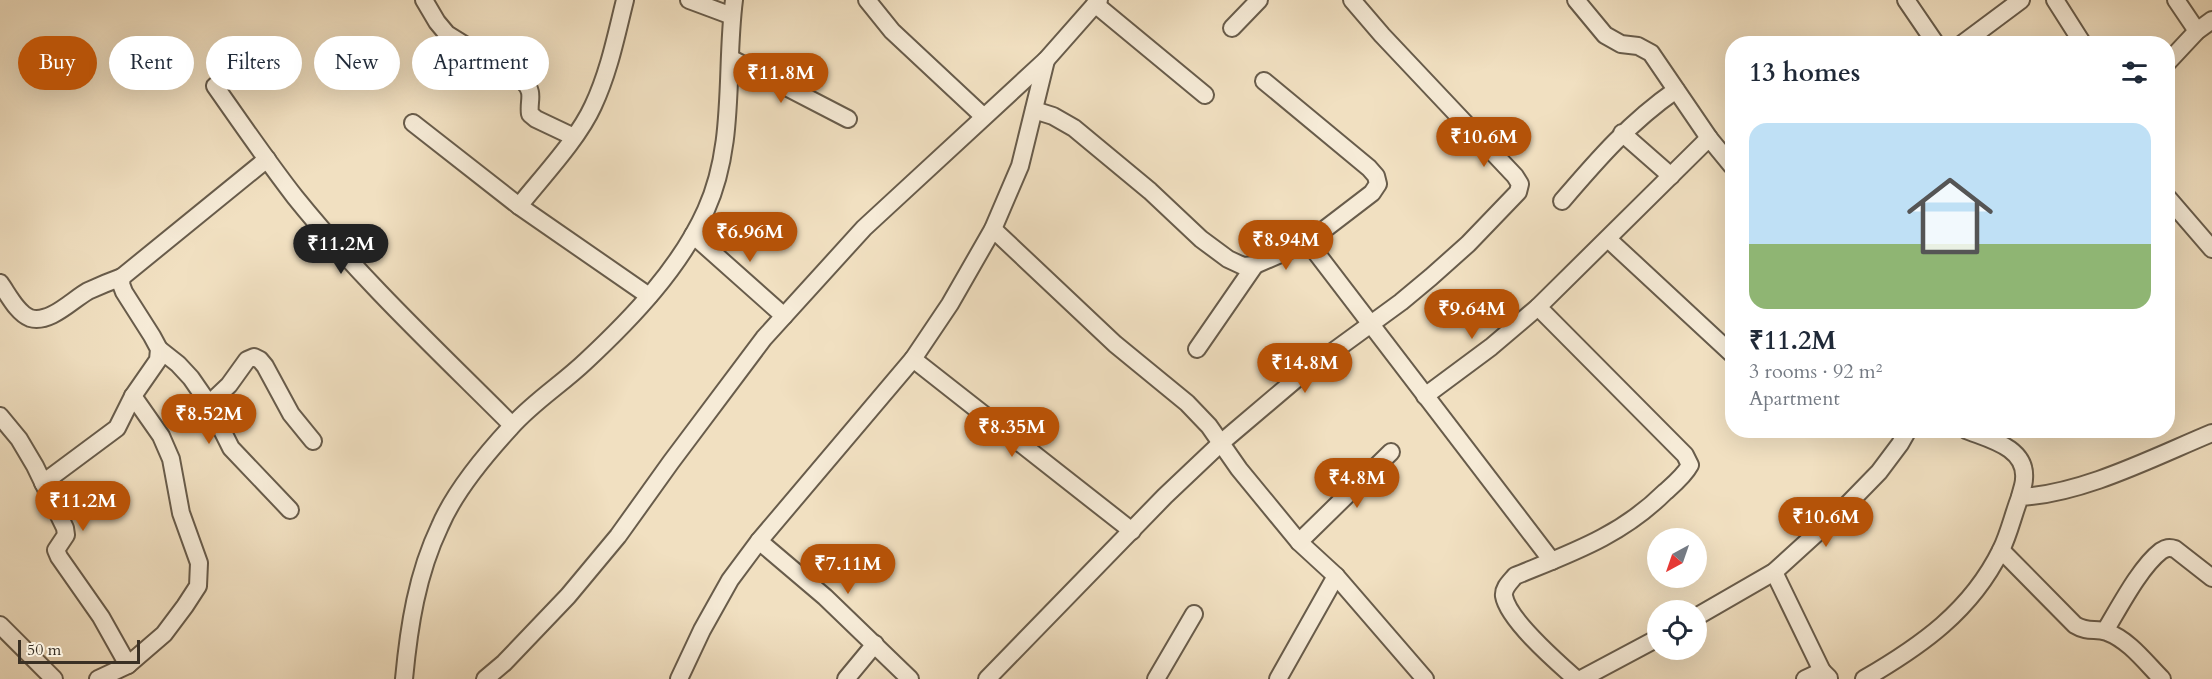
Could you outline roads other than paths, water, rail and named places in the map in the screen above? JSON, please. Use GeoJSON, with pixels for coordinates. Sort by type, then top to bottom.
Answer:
{"type":"FeatureCollection","features":[{"type":"Feature","properties":{"kind":"street"},"geometry":{"type":"LineString","coordinates":[[424,0],[447,34],[530,88],[532,94],[530,114],[536,120],[574,137]]}},
{"type":"Feature","properties":{"kind":"street"},"geometry":{"type":"LineString","coordinates":[[519,206],[574,137],[593,108],[607,72],[625,0]]}},
{"type":"Feature","properties":{"kind":"street"},"geometry":{"type":"LineString","coordinates":[[404,679],[408,634],[420,579],[440,524],[469,478],[512,425],[586,361],[649,296],[683,253],[707,209],[719,172],[726,122],[733,8],[690,0]]}},
{"type":"Feature","properties":{"kind":"street"},"geometry":{"type":"LineString","coordinates":[[1232,28],[1259,0]]}},
{"type":"Feature","properties":{"kind":"street"},"geometry":{"type":"LineString","coordinates":[[987,679],[1222,442],[1301,375],[1401,302],[1468,244],[1513,200],[1518,192],[1520,184],[1515,176],[1352,0]]}},
{"type":"Feature","properties":{"kind":"street"},"geometry":{"type":"LineString","coordinates":[[1576,0],[1605,35],[1621,44],[1638,46],[1651,53],[1725,157]]}},
{"type":"Feature","properties":{"kind":"street"},"geometry":{"type":"LineString","coordinates":[[1906,0],[1931,36]]}},
{"type":"Feature","properties":{"kind":"street"},"geometry":{"type":"LineString","coordinates":[[1973,36],[2021,0]]}},
{"type":"Feature","properties":{"kind":"street"},"geometry":{"type":"LineString","coordinates":[[2055,0],[2078,36]]}},
{"type":"Feature","properties":{"kind":"street"},"geometry":{"type":"LineString","coordinates":[[2176,0],[2197,31]]}},
{"type":"Feature","properties":{"kind":"street"},"geometry":{"type":"LineString","coordinates":[[485,679],[504,663],[568,596],[618,536],[764,338],[864,228],[1046,60],[1097,2],[1205,95]]}},
{"type":"Feature","properties":{"kind":"street"},"geometry":{"type":"LineString","coordinates":[[874,3],[892,31],[983,116]]}},
{"type":"Feature","properties":{"kind":"street"},"geometry":{"type":"LineString","coordinates":[[2175,55],[2197,31],[2212,20]]}},
{"type":"Feature","properties":{"kind":"street"},"geometry":{"type":"LineString","coordinates":[[730,58],[848,119]]}},
{"type":"Feature","properties":{"kind":"street"},"geometry":{"type":"LineString","coordinates":[[679,679],[719,600],[759,541],[913,359],[950,304],[993,229],[1020,166],[1046,60]]}},
{"type":"Feature","properties":{"kind":"street"},"geometry":{"type":"LineString","coordinates":[[1034,110],[1053,116],[1074,128],[1150,190],[1201,239],[1228,259],[1243,266],[1255,265],[1308,242],[1372,193],[1378,184],[1376,176],[1369,168],[1264,81]]}},
{"type":"Feature","properties":{"kind":"street"},"geometry":{"type":"LineString","coordinates":[[218,90],[303,206],[388,302],[512,425]]}},
{"type":"Feature","properties":{"kind":"street"},"geometry":{"type":"LineString","coordinates":[[1562,201],[1622,133],[1676,90]]}},
{"type":"Feature","properties":{"kind":"street"},"geometry":{"type":"LineString","coordinates":[[412,123],[519,206],[649,296]]}},
{"type":"Feature","properties":{"kind":"street"},"geometry":{"type":"LineString","coordinates":[[1622,133],[1671,176]]}},
{"type":"Feature","properties":{"kind":"street"},"geometry":{"type":"LineString","coordinates":[[1425,396],[1491,347],[1538,307],[1709,138]]}},
{"type":"Feature","properties":{"kind":"street"},"geometry":{"type":"LineString","coordinates":[[0,283],[17,308],[28,317],[40,319],[53,313],[88,291],[122,277],[267,159]]}},
{"type":"Feature","properties":{"kind":"street"},"geometry":{"type":"LineString","coordinates":[[2175,206],[2212,249]]}},
{"type":"Feature","properties":{"kind":"street"},"geometry":{"type":"LineString","coordinates":[[993,229],[1115,344],[1187,403],[1222,442],[1239,469],[1299,542],[1336,576],[1425,679]]}},
{"type":"Feature","properties":{"kind":"street"},"geometry":{"type":"LineString","coordinates":[[693,235],[784,316]]}},
{"type":"Feature","properties":{"kind":"street"},"geometry":{"type":"LineString","coordinates":[[1608,239],[1725,348]]}},
{"type":"Feature","properties":{"kind":"street"},"geometry":{"type":"LineString","coordinates":[[1308,242],[1552,561]]}},
{"type":"Feature","properties":{"kind":"street"},"geometry":{"type":"LineString","coordinates":[[1197,349],[1255,265]]}},
{"type":"Feature","properties":{"kind":"street"},"geometry":{"type":"LineString","coordinates":[[122,277],[121,284],[124,292],[159,349],[191,378],[209,404],[231,448],[290,510]]}},
{"type":"Feature","properties":{"kind":"street"},"geometry":{"type":"LineString","coordinates":[[1538,307],[1685,455],[1690,465],[1686,472],[1652,506],[1628,525],[1515,576],[1507,584],[1504,594],[1508,606],[1524,628],[1550,655],[1579,679],[1647,644]]}},
{"type":"Feature","properties":{"kind":"street"},"geometry":{"type":"LineString","coordinates":[[43,483],[117,428],[133,396],[158,360],[159,349]]}},
{"type":"Feature","properties":{"kind":"street"},"geometry":{"type":"LineString","coordinates":[[209,404],[229,385],[247,360],[254,357],[265,366],[291,414],[313,441]]}},
{"type":"Feature","properties":{"kind":"street"},"geometry":{"type":"LineString","coordinates":[[913,359],[1132,531]]}},
{"type":"Feature","properties":{"kind":"street"},"geometry":{"type":"LineString","coordinates":[[98,679],[128,665],[164,634],[198,586],[199,563],[181,513],[171,459],[160,436],[133,396]]}},
{"type":"Feature","properties":{"kind":"street"},"geometry":{"type":"LineString","coordinates":[[0,416],[19,439],[65,528],[66,535],[57,550],[59,557],[100,616],[128,665]]}},
{"type":"Feature","properties":{"kind":"street"},"geometry":{"type":"LineString","coordinates":[[2019,497],[2063,491],[2102,478],[2212,433]]}},
{"type":"Feature","properties":{"kind":"street"},"geometry":{"type":"LineString","coordinates":[[1707,611],[1774,572],[1841,511],[1879,472],[1903,438]]}},
{"type":"Feature","properties":{"kind":"street"},"geometry":{"type":"LineString","coordinates":[[1864,679],[1905,655],[1940,630],[1965,603],[2001,550],[2019,497],[2024,466],[2016,454],[2003,444],[1987,438]]}},
{"type":"Feature","properties":{"kind":"street"},"geometry":{"type":"LineString","coordinates":[[1299,542],[1391,452]]}},
{"type":"Feature","properties":{"kind":"street"},"geometry":{"type":"LineString","coordinates":[[759,541],[825,597],[910,679]]}},
{"type":"Feature","properties":{"kind":"street"},"geometry":{"type":"LineString","coordinates":[[2105,631],[2134,584],[2162,550],[2169,547],[2175,549],[2212,578]]}},
{"type":"Feature","properties":{"kind":"street"},"geometry":{"type":"LineString","coordinates":[[2001,550],[2075,625],[2084,630],[2105,631],[2118,638],[2137,653],[2162,679]]}},
{"type":"Feature","properties":{"kind":"street"},"geometry":{"type":"LineString","coordinates":[[1774,572],[1826,675],[1805,679]]}},
{"type":"Feature","properties":{"kind":"street"},"geometry":{"type":"LineString","coordinates":[[1282,677],[1336,576]]}},
{"type":"Feature","properties":{"kind":"street"},"geometry":{"type":"LineString","coordinates":[[1156,679],[1194,614]]}},
{"type":"Feature","properties":{"kind":"street"},"geometry":{"type":"LineString","coordinates":[[0,625],[54,679]]}},
{"type":"Feature","properties":{"kind":"street"},"geometry":{"type":"LineString","coordinates":[[846,679],[875,644]]}}]}
